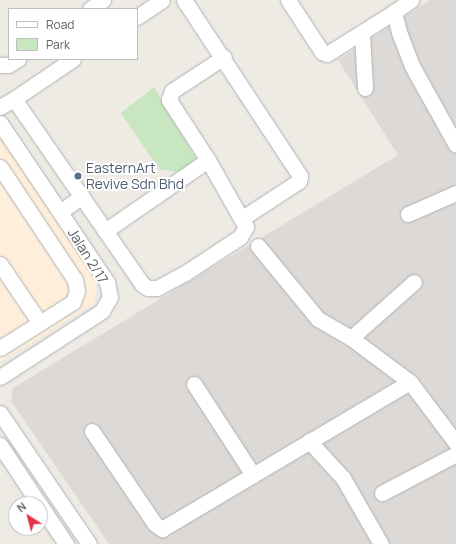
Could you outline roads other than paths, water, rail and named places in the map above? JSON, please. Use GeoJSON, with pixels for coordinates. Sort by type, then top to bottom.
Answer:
{"type":"FeatureCollection","features":[{"type":"Feature","properties":{"kind":"street"},"geometry":{"type":"LineString","coordinates":[[91,8],[103,0]]}},
{"type":"Feature","properties":{"kind":"street"},"geometry":{"type":"LineString","coordinates":[[138,15],[162,0]]}},
{"type":"Feature","properties":{"kind":"street"},"geometry":{"type":"LineString","coordinates":[[184,0],[224,57],[300,176],[298,181],[241,219]]}},
{"type":"Feature","properties":{"kind":"street"},"geometry":{"type":"LineString","coordinates":[[288,0],[322,52],[327,54],[362,33],[410,0]]}},
{"type":"Feature","properties":{"kind":"street"},"geometry":{"type":"LineString","coordinates":[[394,12],[412,66],[456,145]]}},
{"type":"Feature","properties":{"kind":"street"},"geometry":{"type":"LineString","coordinates":[[362,33],[365,88]]}},
{"type":"Feature","properties":{"kind":"street"},"geometry":{"type":"LineString","coordinates":[[14,99],[142,284],[148,288],[157,288],[184,273],[240,237],[246,227],[208,160],[169,100],[169,95],[224,57]]}},
{"type":"Feature","properties":{"kind":"street"},"geometry":{"type":"LineString","coordinates":[[0,65],[8,66],[17,60]]}},
{"type":"Feature","properties":{"kind":"street"},"geometry":{"type":"LineString","coordinates":[[0,108],[72,60]]}},
{"type":"Feature","properties":{"kind":"street","name":"Jalan 2/17"},"geometry":{"type":"LineString","coordinates":[[0,123],[107,282],[110,297],[102,311],[2,371]]}},
{"type":"Feature","properties":{"kind":"street"},"geometry":{"type":"LineString","coordinates":[[105,230],[208,160]]}},
{"type":"Feature","properties":{"kind":"street"},"geometry":{"type":"LineString","coordinates":[[0,166],[75,280],[77,291],[73,302],[0,348]]}},
{"type":"Feature","properties":{"kind":"street"},"geometry":{"type":"LineString","coordinates":[[408,214],[456,193]]}},
{"type":"Feature","properties":{"kind":"street"},"geometry":{"type":"LineString","coordinates":[[60,212],[82,196]]}},
{"type":"Feature","properties":{"kind":"street"},"geometry":{"type":"LineString","coordinates":[[258,246],[310,312],[351,338],[410,382],[456,443]]}},
{"type":"Feature","properties":{"kind":"street"},"geometry":{"type":"LineString","coordinates":[[0,264],[40,323]]}},
{"type":"Feature","properties":{"kind":"street"},"geometry":{"type":"LineString","coordinates":[[351,338],[414,282]]}},
{"type":"Feature","properties":{"kind":"street"},"geometry":{"type":"LineString","coordinates":[[92,431],[155,524],[162,529],[410,382]]}},
{"type":"Feature","properties":{"kind":"street"},"geometry":{"type":"LineString","coordinates":[[194,384],[253,475]]}},
{"type":"Feature","properties":{"kind":"street"},"geometry":{"type":"LineString","coordinates":[[0,413],[89,544]]}},
{"type":"Feature","properties":{"kind":"street"},"geometry":{"type":"LineString","coordinates":[[310,441],[343,478],[381,544]]}},
{"type":"Feature","properties":{"kind":"street"},"geometry":{"type":"LineString","coordinates":[[0,445],[34,496]]}},
{"type":"Feature","properties":{"kind":"street"},"geometry":{"type":"LineString","coordinates":[[382,493],[456,454]]}},
{"type":"Feature","properties":{"kind":"street"},"geometry":{"type":"LineString","coordinates":[[48,517],[66,544]]}},
{"type":"Feature","properties":{"kind":"place","name":"EasternArt Revive Sdn Bhd"},"geometry":{"type":"Point","coordinates":[78,176]}}]}
